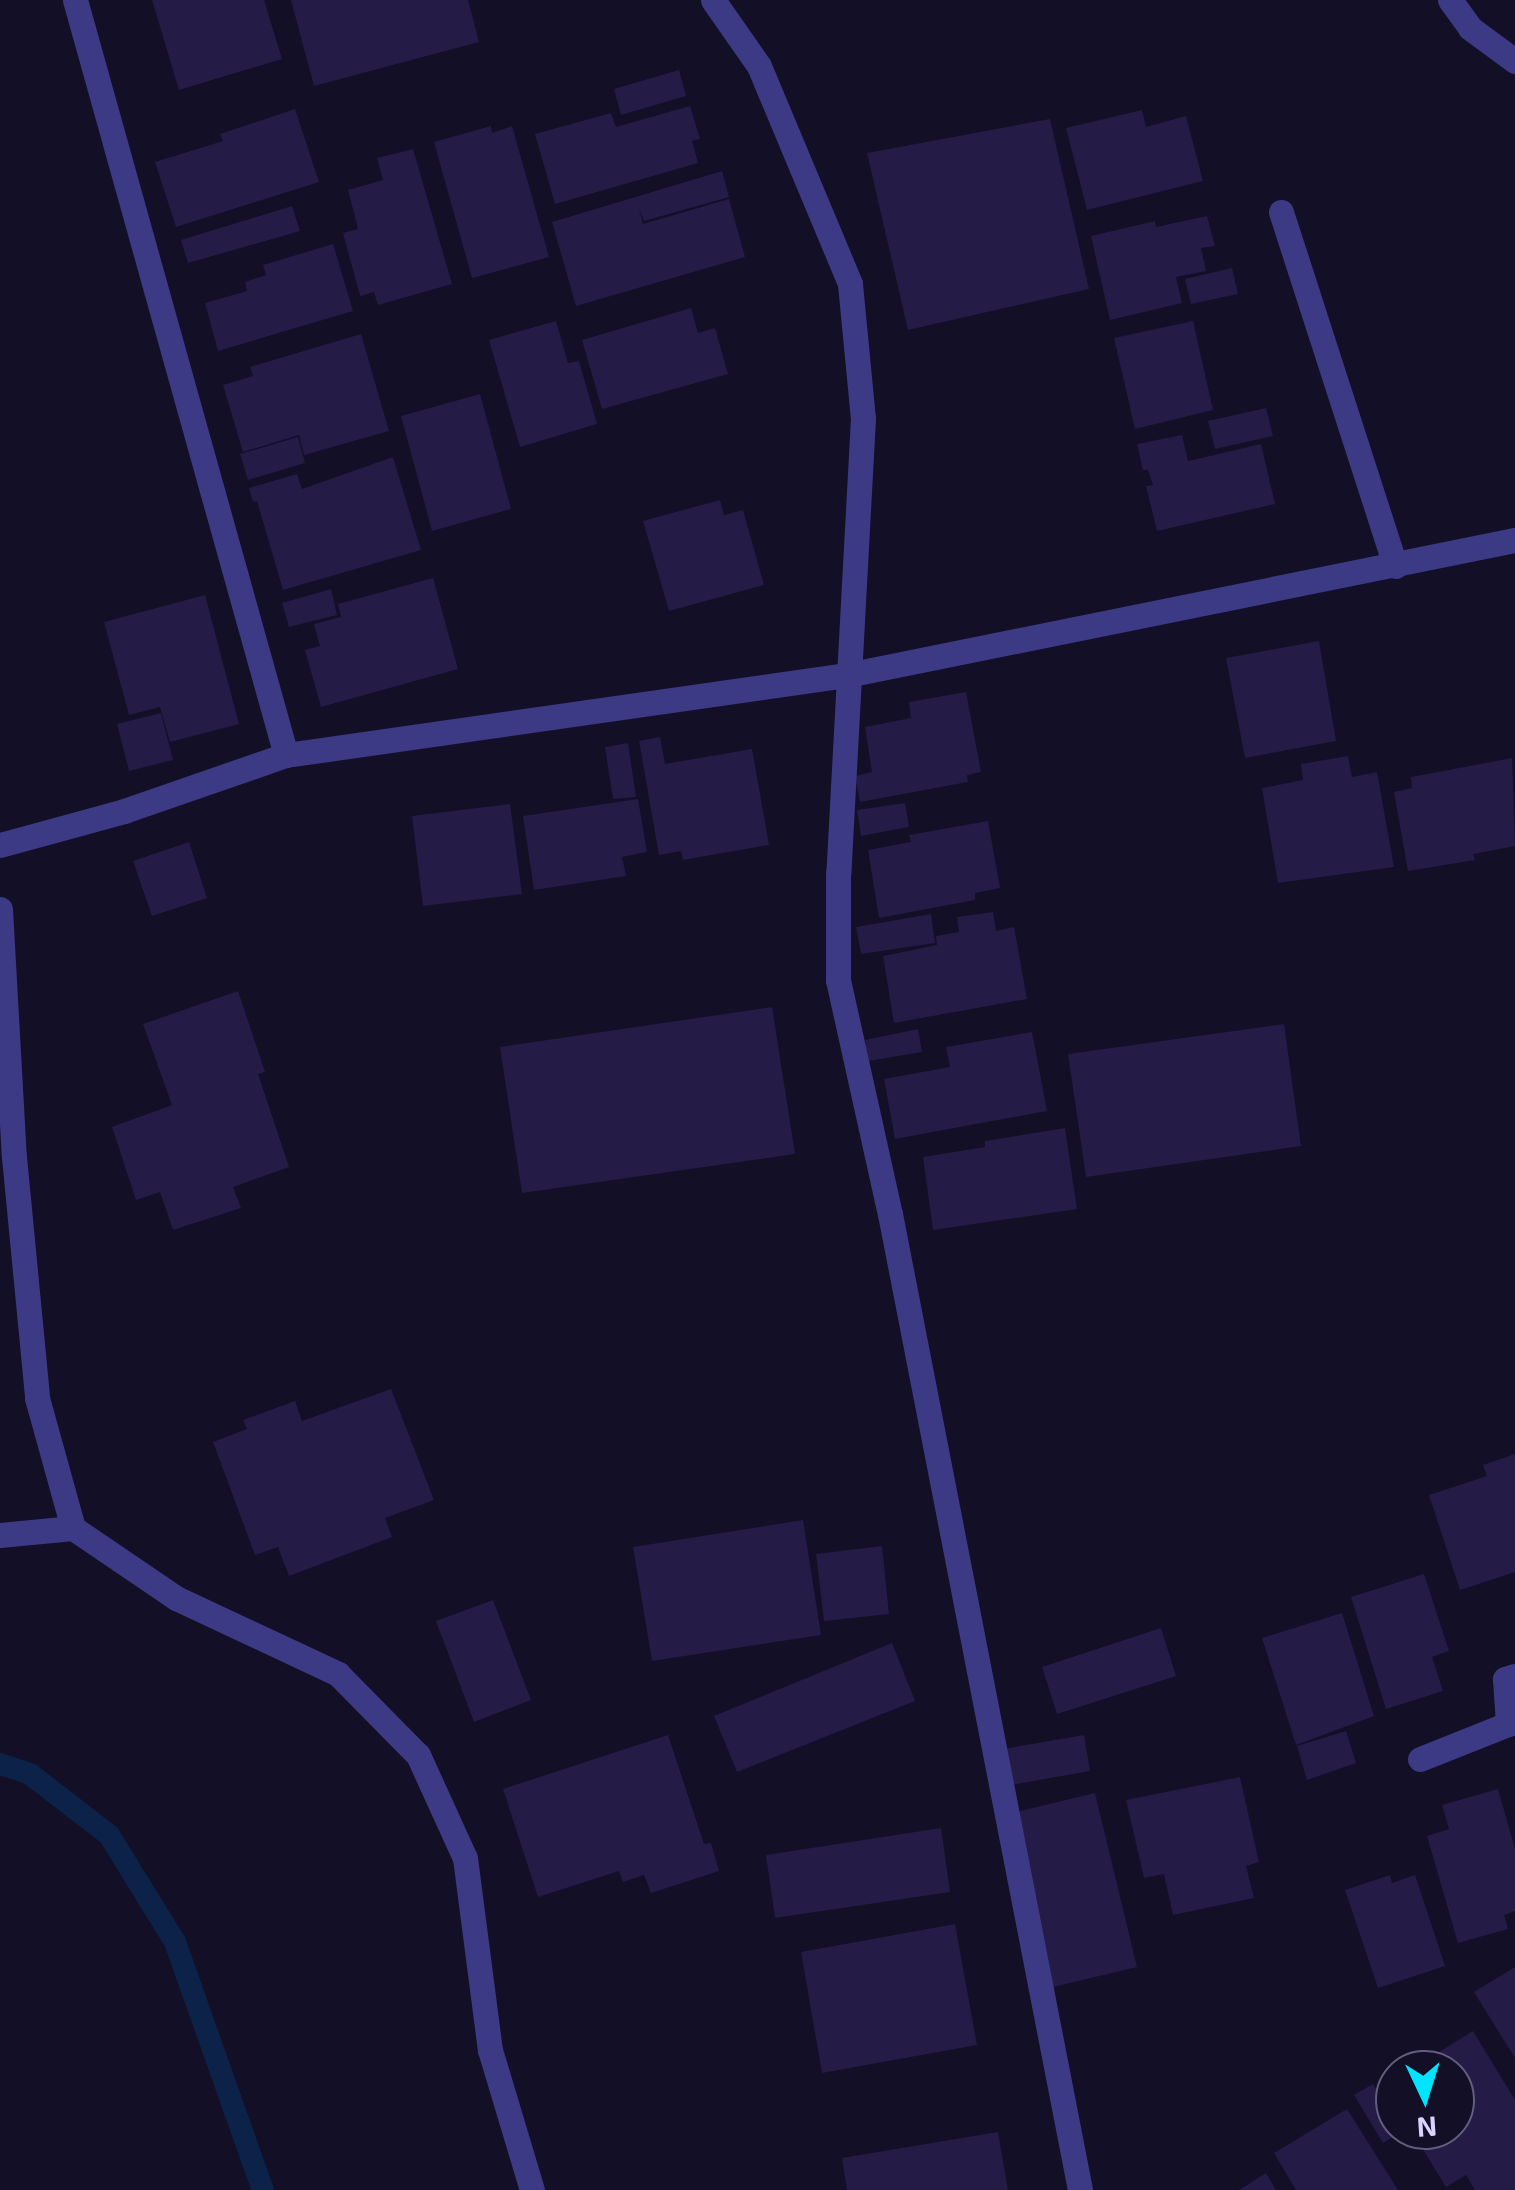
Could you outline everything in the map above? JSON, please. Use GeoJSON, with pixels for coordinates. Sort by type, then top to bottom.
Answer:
{"type":"FeatureCollection","features":[{"type":"Feature","properties":{"kind":"street"},"geometry":{"type":"LineString","coordinates":[[74,0],[286,755]]}},
{"type":"Feature","properties":{"kind":"street"},"geometry":{"type":"LineString","coordinates":[[713,0],[759,66],[850,284],[862,418],[857,570],[847,675],[838,980],[890,1214],[1080,2190]]}},
{"type":"Feature","properties":{"kind":"street"},"geometry":{"type":"LineString","coordinates":[[1450,0],[1470,28],[1515,61]]}},
{"type":"Feature","properties":{"kind":"street"},"geometry":{"type":"LineString","coordinates":[[1281,212],[1395,566]]}},
{"type":"Feature","properties":{"kind":"street"},"geometry":{"type":"LineString","coordinates":[[0,845],[124,811],[286,755],[847,675],[1515,540]]}},
{"type":"Feature","properties":{"kind":"street"},"geometry":{"type":"LineString","coordinates":[[0,909],[14,1157],[37,1398],[74,1528],[176,1598],[338,1674],[418,1755],[466,1858],[490,2050],[532,2190]]}},
{"type":"Feature","properties":{"kind":"street"},"geometry":{"type":"LineString","coordinates":[[0,1536],[74,1528]]}},
{"type":"Feature","properties":{"kind":"street"},"geometry":{"type":"LineString","coordinates":[[1420,1759],[1508,1724],[1505,1679],[1515,1676]]}},
{"type":"Feature","properties":{"kind":"building"},"geometry":{"type":"Polygon","coordinates":[[[152,0],[264,0],[282,59],[179,90],[152,0]]]}},
{"type":"Feature","properties":{"kind":"building"},"geometry":{"type":"Polygon","coordinates":[[[291,0],[468,0],[479,42],[314,86],[291,0]]]}},
{"type":"Feature","properties":{"kind":"building"},"geometry":{"type":"Polygon","coordinates":[[[679,70],[686,96],[621,115],[614,89],[679,70]]]}},
{"type":"Feature","properties":{"kind":"building"},"geometry":{"type":"Polygon","coordinates":[[[690,106],[700,139],[692,141],[698,163],[555,204],[535,134],[611,113],[616,127],[690,106]]]}},
{"type":"Feature","properties":{"kind":"building"},"geometry":{"type":"Polygon","coordinates":[[[295,109],[319,182],[176,227],[155,162],[223,141],[220,134],[295,109]]]}},
{"type":"Feature","properties":{"kind":"building"},"geometry":{"type":"Polygon","coordinates":[[[1142,110],[1146,127],[1186,116],[1203,181],[1087,210],[1066,128],[1142,110]]]}},
{"type":"Feature","properties":{"kind":"building"},"geometry":{"type":"Polygon","coordinates":[[[1050,119],[1089,289],[908,330],[867,153],[1050,119]]]}},
{"type":"Feature","properties":{"kind":"building"},"geometry":{"type":"Polygon","coordinates":[[[491,126],[492,133],[512,126],[549,257],[472,278],[434,142],[491,126]]]}},
{"type":"Feature","properties":{"kind":"building"},"geometry":{"type":"Polygon","coordinates":[[[413,149],[452,284],[378,305],[374,292],[360,296],[343,233],[358,229],[348,190],[383,180],[377,158],[413,149]]]}},
{"type":"Feature","properties":{"kind":"building"},"geometry":{"type":"Polygon","coordinates":[[[722,171],[729,197],[644,221],[639,209],[643,224],[729,199],[745,257],[576,306],[552,222],[722,171]]]}},
{"type":"Feature","properties":{"kind":"building"},"geometry":{"type":"Polygon","coordinates":[[[292,206],[300,231],[188,263],[181,240],[292,206]]]}},
{"type":"Feature","properties":{"kind":"building"},"geometry":{"type":"Polygon","coordinates":[[[1207,216],[1215,246],[1201,248],[1206,271],[1176,277],[1182,303],[1110,320],[1091,236],[1155,221],[1156,227],[1207,216]]]}},
{"type":"Feature","properties":{"kind":"building"},"geometry":{"type":"Polygon","coordinates":[[[333,244],[353,311],[218,351],[205,303],[247,291],[245,282],[266,275],[263,265],[333,244]]]}},
{"type":"Feature","properties":{"kind":"building"},"geometry":{"type":"Polygon","coordinates":[[[1232,268],[1238,294],[1191,304],[1185,279],[1232,268]]]}},
{"type":"Feature","properties":{"kind":"building"},"geometry":{"type":"Polygon","coordinates":[[[691,308],[698,333],[715,328],[728,374],[602,409],[582,340],[691,308]]]}},
{"type":"Feature","properties":{"kind":"building"},"geometry":{"type":"Polygon","coordinates":[[[556,321],[568,363],[579,361],[597,424],[520,447],[489,340],[556,321]]]}},
{"type":"Feature","properties":{"kind":"building"},"geometry":{"type":"Polygon","coordinates":[[[1193,321],[1213,410],[1135,429],[1114,338],[1193,321]]]}},
{"type":"Feature","properties":{"kind":"building"},"geometry":{"type":"Polygon","coordinates":[[[361,334],[389,431],[304,455],[299,435],[243,452],[223,385],[253,376],[250,367],[361,334]]]}},
{"type":"Feature","properties":{"kind":"building"},"geometry":{"type":"Polygon","coordinates":[[[480,394],[511,509],[432,531],[401,416],[480,394]]]}},
{"type":"Feature","properties":{"kind":"building"},"geometry":{"type":"Polygon","coordinates":[[[1266,408],[1273,436],[1215,449],[1208,421],[1266,408]]]}},
{"type":"Feature","properties":{"kind":"building"},"geometry":{"type":"Polygon","coordinates":[[[1182,435],[1188,461],[1261,444],[1275,504],[1157,531],[1146,486],[1153,485],[1148,470],[1143,470],[1137,444],[1182,435]]]}},
{"type":"Feature","properties":{"kind":"building"},"geometry":{"type":"Polygon","coordinates":[[[298,437],[305,463],[248,480],[240,454],[298,437]]]}},
{"type":"Feature","properties":{"kind":"building"},"geometry":{"type":"Polygon","coordinates":[[[393,457],[421,550],[283,590],[257,501],[253,502],[249,488],[297,474],[302,489],[393,457]]]}},
{"type":"Feature","properties":{"kind":"building"},"geometry":{"type":"Polygon","coordinates":[[[720,500],[724,515],[743,510],[764,585],[669,611],[643,521],[720,500]]]}},
{"type":"Feature","properties":{"kind":"building"},"geometry":{"type":"Polygon","coordinates":[[[433,578],[458,669],[321,707],[305,650],[320,646],[314,624],[341,617],[338,604],[433,578]]]}},
{"type":"Feature","properties":{"kind":"building"},"geometry":{"type":"Polygon","coordinates":[[[331,589],[337,615],[289,627],[282,603],[331,589]]]}},
{"type":"Feature","properties":{"kind":"building"},"geometry":{"type":"Polygon","coordinates":[[[205,595],[239,724],[170,742],[160,707],[129,715],[104,622],[205,595]]]}},
{"type":"Feature","properties":{"kind":"building"},"geometry":{"type":"Polygon","coordinates":[[[1319,641],[1336,741],[1245,758],[1226,658],[1319,641]]]}},
{"type":"Feature","properties":{"kind":"building"},"geometry":{"type":"Polygon","coordinates":[[[966,692],[981,772],[967,775],[968,782],[860,802],[855,776],[872,772],[865,727],[911,718],[909,702],[966,692]]]}},
{"type":"Feature","properties":{"kind":"building"},"geometry":{"type":"Polygon","coordinates":[[[161,713],[173,760],[129,771],[117,724],[161,713]]]}},
{"type":"Feature","properties":{"kind":"building"},"geometry":{"type":"Polygon","coordinates":[[[660,737],[665,764],[752,749],[769,845],[683,860],[681,851],[659,855],[639,741],[660,737]]]}},
{"type":"Feature","properties":{"kind":"building"},"geometry":{"type":"Polygon","coordinates":[[[628,743],[636,797],[613,799],[605,747],[628,743]]]}},
{"type":"Feature","properties":{"kind":"building"},"geometry":{"type":"Polygon","coordinates":[[[1348,756],[1352,777],[1377,772],[1394,867],[1278,883],[1262,788],[1303,780],[1301,764],[1348,756]]]}},
{"type":"Feature","properties":{"kind":"building"},"geometry":{"type":"Polygon","coordinates":[[[1512,758],[1515,846],[1473,854],[1475,860],[1408,871],[1394,792],[1412,788],[1411,777],[1512,758]]]}},
{"type":"Feature","properties":{"kind":"building"},"geometry":{"type":"Polygon","coordinates":[[[638,799],[647,852],[622,857],[626,876],[534,890],[523,816],[638,799]]]}},
{"type":"Feature","properties":{"kind":"building"},"geometry":{"type":"Polygon","coordinates":[[[905,803],[909,827],[861,836],[857,810],[905,803]]]}},
{"type":"Feature","properties":{"kind":"building"},"geometry":{"type":"Polygon","coordinates":[[[510,804],[522,894],[423,906],[412,816],[510,804]]]}},
{"type":"Feature","properties":{"kind":"building"},"geometry":{"type":"Polygon","coordinates":[[[988,821],[1000,888],[975,893],[975,900],[879,918],[868,850],[911,842],[909,835],[988,821]]]}},
{"type":"Feature","properties":{"kind":"building"},"geometry":{"type":"Polygon","coordinates":[[[189,842],[207,898],[152,916],[133,861],[189,842]]]}},
{"type":"Feature","properties":{"kind":"building"},"geometry":{"type":"Polygon","coordinates":[[[993,912],[996,931],[1014,927],[1027,999],[894,1023],[883,956],[937,945],[936,936],[959,932],[957,917],[993,912]]]}},
{"type":"Feature","properties":{"kind":"building"},"geometry":{"type":"Polygon","coordinates":[[[931,914],[935,943],[861,954],[856,927],[931,914]]]}},
{"type":"Feature","properties":{"kind":"building"},"geometry":{"type":"Polygon","coordinates":[[[238,991],[265,1072],[258,1074],[289,1167],[233,1187],[241,1208],[173,1230],[160,1192],[136,1200],[112,1127],[172,1105],[143,1024],[238,991]]]}},
{"type":"Feature","properties":{"kind":"building"},"geometry":{"type":"Polygon","coordinates":[[[772,1007],[795,1154],[522,1193],[500,1047],[772,1007]]]}},
{"type":"Feature","properties":{"kind":"building"},"geometry":{"type":"Polygon","coordinates":[[[1284,1024],[1301,1146],[1086,1177],[1068,1054],[1284,1024]]]}},
{"type":"Feature","properties":{"kind":"building"},"geometry":{"type":"Polygon","coordinates":[[[918,1029],[922,1052],[868,1061],[865,1040],[918,1029]]]}},
{"type":"Feature","properties":{"kind":"building"},"geometry":{"type":"Polygon","coordinates":[[[1032,1032],[1047,1111],[895,1139],[884,1079],[950,1067],[946,1047],[1032,1032]]]}},
{"type":"Feature","properties":{"kind":"building"},"geometry":{"type":"Polygon","coordinates":[[[1065,1128],[1077,1209],[933,1230],[923,1157],[985,1147],[985,1141],[1065,1128]]]}},
{"type":"Feature","properties":{"kind":"building"},"geometry":{"type":"Polygon","coordinates":[[[391,1389],[434,1500],[385,1518],[392,1537],[289,1576],[278,1547],[255,1555],[213,1442],[247,1429],[243,1420],[295,1401],[302,1421],[391,1389]]]}},
{"type":"Feature","properties":{"kind":"building"},"geometry":{"type":"Polygon","coordinates":[[[1515,1454],[1515,1572],[1460,1590],[1429,1495],[1487,1476],[1483,1465],[1515,1454]]]}},
{"type":"Feature","properties":{"kind":"building"},"geometry":{"type":"Polygon","coordinates":[[[803,1520],[821,1635],[652,1661],[633,1547],[803,1520]]]}},
{"type":"Feature","properties":{"kind":"building"},"geometry":{"type":"Polygon","coordinates":[[[882,1546],[889,1614],[824,1621],[816,1554],[882,1546]]]}},
{"type":"Feature","properties":{"kind":"building"},"geometry":{"type":"Polygon","coordinates":[[[1424,1574],[1449,1651],[1432,1657],[1443,1691],[1386,1709],[1351,1597],[1424,1574]]]}},
{"type":"Feature","properties":{"kind":"building"},"geometry":{"type":"Polygon","coordinates":[[[493,1600],[531,1700],[474,1722],[436,1621],[493,1600]]]}},
{"type":"Feature","properties":{"kind":"building"},"geometry":{"type":"Polygon","coordinates":[[[1342,1613],[1374,1716],[1296,1745],[1262,1638],[1342,1613]]]}},
{"type":"Feature","properties":{"kind":"building"},"geometry":{"type":"Polygon","coordinates":[[[1161,1628],[1176,1676],[1057,1714],[1042,1667],[1161,1628]]]}},
{"type":"Feature","properties":{"kind":"building"},"geometry":{"type":"Polygon","coordinates":[[[892,1643],[915,1701],[737,1772],[714,1716],[892,1643]]]}},
{"type":"Feature","properties":{"kind":"building"},"geometry":{"type":"Polygon","coordinates":[[[1346,1731],[1356,1763],[1307,1780],[1297,1746],[1346,1731]]]}},
{"type":"Feature","properties":{"kind":"building"},"geometry":{"type":"Polygon","coordinates":[[[668,1735],[704,1844],[711,1843],[719,1871],[651,1893],[644,1875],[623,1882],[619,1871],[538,1897],[503,1789],[668,1735]]]}},
{"type":"Feature","properties":{"kind":"building"},"geometry":{"type":"Polygon","coordinates":[[[1084,1735],[1090,1771],[1005,1786],[998,1750],[1084,1735]]]}},
{"type":"Feature","properties":{"kind":"building"},"geometry":{"type":"Polygon","coordinates":[[[1240,1777],[1259,1862],[1246,1866],[1254,1898],[1173,1915],[1164,1874],[1144,1878],[1126,1800],[1240,1777]]]}},
{"type":"Feature","properties":{"kind":"building"},"geometry":{"type":"Polygon","coordinates":[[[1498,1789],[1515,1849],[1515,1911],[1504,1915],[1508,1929],[1458,1943],[1427,1836],[1449,1829],[1442,1805],[1498,1789]]]}},
{"type":"Feature","properties":{"kind":"building"},"geometry":{"type":"Polygon","coordinates":[[[1095,1793],[1137,1967],[1053,1987],[1016,1812],[1095,1793]]]}},
{"type":"Feature","properties":{"kind":"building"},"geometry":{"type":"Polygon","coordinates":[[[941,1828],[950,1892],[775,1918],[766,1855],[941,1828]]]}},
{"type":"Feature","properties":{"kind":"building"},"geometry":{"type":"Polygon","coordinates":[[[1390,1875],[1392,1883],[1415,1875],[1445,1966],[1378,1988],[1345,1890],[1390,1875]]]}},
{"type":"Feature","properties":{"kind":"building"},"geometry":{"type":"Polygon","coordinates":[[[955,1924],[977,2045],[822,2073],[801,1952],[955,1924]]]}},
{"type":"Feature","properties":{"kind":"building"},"geometry":{"type":"Polygon","coordinates":[[[1515,1967],[1515,2058],[1474,1992],[1515,1967]]]}},
{"type":"Feature","properties":{"kind":"building"},"geometry":{"type":"Polygon","coordinates":[[[1473,2031],[1515,2100],[1515,2190],[1475,2190],[1466,2175],[1446,2187],[1423,2150],[1475,2150],[1475,2050],[1442,2050],[1473,2031]]]}},
{"type":"Feature","properties":{"kind":"building"},"geometry":{"type":"Polygon","coordinates":[[[1373,2084],[1375,2087],[1375,2130],[1354,2095],[1373,2084]]]}},
{"type":"Feature","properties":{"kind":"building"},"geometry":{"type":"Polygon","coordinates":[[[1347,2109],[1398,2190],[1296,2190],[1274,2153],[1347,2109]]]}},
{"type":"Feature","properties":{"kind":"building"},"geometry":{"type":"Polygon","coordinates":[[[998,2132],[1008,2190],[847,2190],[842,2158],[998,2132]]]}},
{"type":"Feature","properties":{"kind":"building"},"geometry":{"type":"Polygon","coordinates":[[[1266,2173],[1276,2190],[1239,2190],[1266,2173]]]}},
{"type":"Feature","properties":{"kind":"waterway"},"geometry":{"type":"LineString","coordinates":[[0,1764],[30,1774],[109,1835],[175,1942],[263,2190]]}}]}
